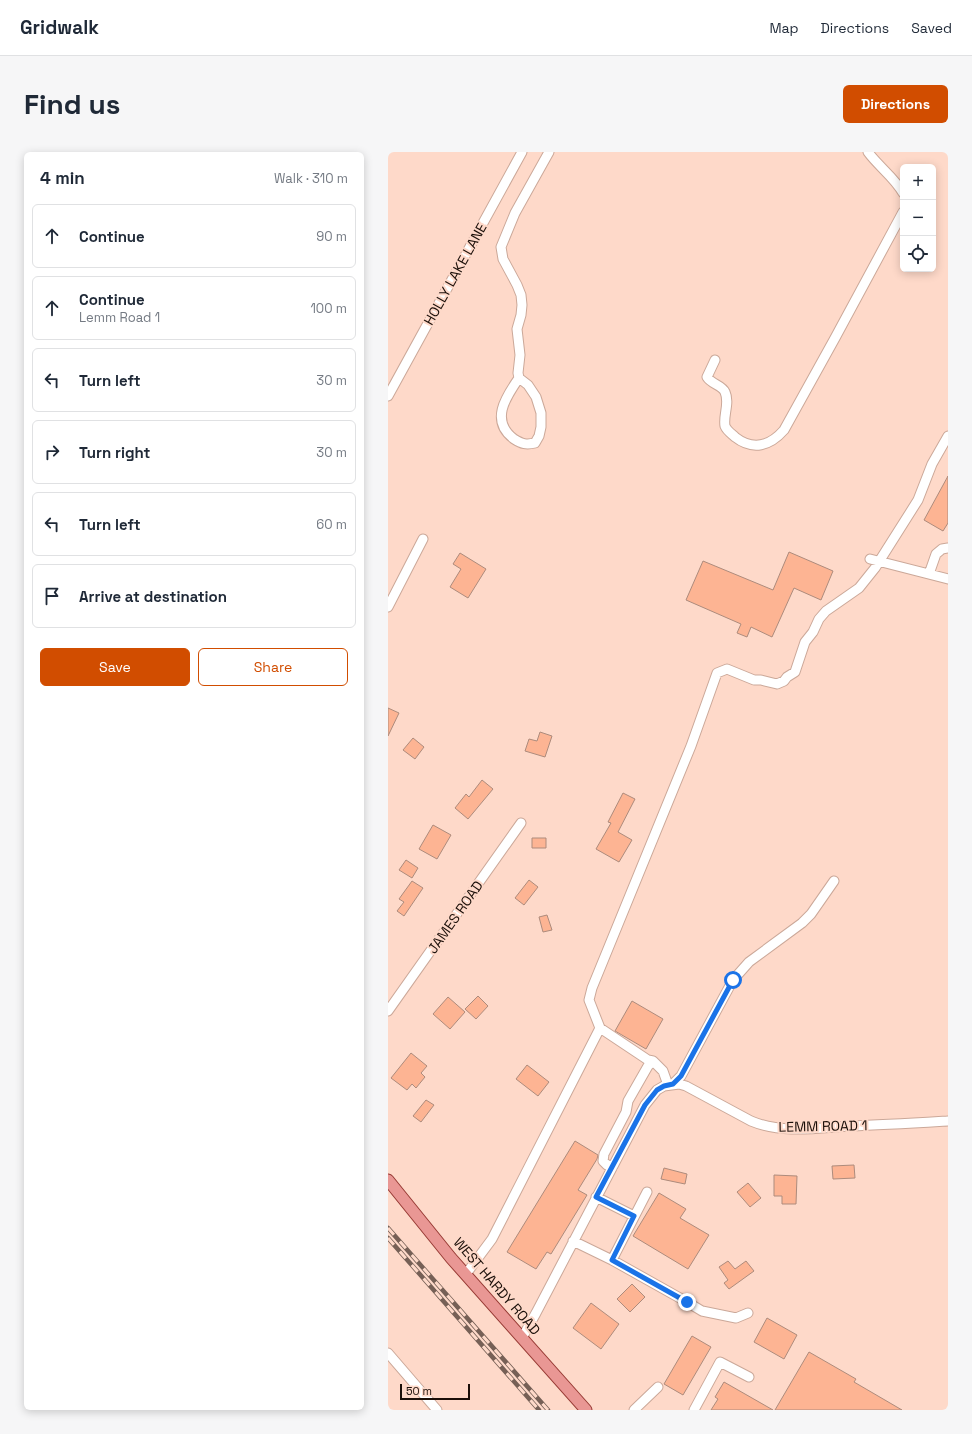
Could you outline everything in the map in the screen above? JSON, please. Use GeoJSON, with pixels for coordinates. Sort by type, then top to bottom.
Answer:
{"type":"FeatureCollection","features":[{"type":"Feature","properties":{"kind":"main road","name":"WEST HARDY ROAD"},"geometry":{"type":"LineString","coordinates":[[388,1180],[466,1274],[586,1410]]}},
{"type":"Feature","properties":{"kind":"street","name":"HOLLY LAKE LANE"},"geometry":{"type":"LineString","coordinates":[[388,396],[522,152]]}},
{"type":"Feature","properties":{"kind":"street"},"geometry":{"type":"LineString","coordinates":[[519,378],[528,385],[536,397],[541,413],[541,427],[539,436],[535,443],[528,445],[522,444],[506,432],[501,422],[502,410],[508,394],[519,378],[520,355],[517,329],[521,310],[521,295],[503,259],[501,247],[515,213],[549,152]]}},
{"type":"Feature","properties":{"kind":"street"},"geometry":{"type":"LineString","coordinates":[[868,152],[878,165],[900,188]]}},
{"type":"Feature","properties":{"kind":"street"},"geometry":{"type":"LineString","coordinates":[[714,360],[706,377],[709,381],[724,390],[726,393],[725,425],[729,431],[742,442],[751,445],[758,445],[776,438],[784,430],[836,338],[900,218]]}},
{"type":"Feature","properties":{"kind":"street"},"geometry":{"type":"LineString","coordinates":[[874,560],[918,500],[932,464],[948,436]]}},
{"type":"Feature","properties":{"kind":"street"},"geometry":{"type":"LineString","coordinates":[[388,607],[423,539]]}},
{"type":"Feature","properties":{"kind":"street"},"geometry":{"type":"LineString","coordinates":[[929,574],[936,554],[942,548],[948,548]]}},
{"type":"Feature","properties":{"kind":"street"},"geometry":{"type":"LineString","coordinates":[[874,560],[948,579]]}},
{"type":"Feature","properties":{"kind":"street"},"geometry":{"type":"LineString","coordinates":[[671,1084],[663,1071],[653,1061],[648,1060],[600,1028],[589,1000],[592,988],[691,746],[717,673],[727,669],[754,680],[777,684],[784,681],[795,672],[805,642],[813,632],[819,619],[826,610],[859,588],[876,568],[874,560]]}},
{"type":"Feature","properties":{"kind":"street","name":"JAMES ROAD"},"geometry":{"type":"LineString","coordinates":[[388,1011],[521,823]]}},
{"type":"Feature","properties":{"kind":"street"},"geometry":{"type":"LineString","coordinates":[[522,1338],[645,1105],[657,1090],[671,1084],[681,1076],[733,980],[749,962],[802,923],[811,914],[834,881]]}},
{"type":"Feature","properties":{"kind":"street"},"geometry":{"type":"LineString","coordinates":[[466,1274],[492,1239],[600,1028]]}},
{"type":"Feature","properties":{"kind":"street"},"geometry":{"type":"LineString","coordinates":[[613,1166],[603,1161],[604,1154],[626,1112],[628,1101],[648,1066],[653,1061]]}},
{"type":"Feature","properties":{"kind":"street","name":"LEMM ROAD 1"},"geometry":{"type":"LineString","coordinates":[[671,1084],[686,1086],[751,1121],[775,1128],[815,1128],[948,1121]]}},
{"type":"Feature","properties":{"kind":"street"},"geometry":{"type":"LineString","coordinates":[[612,1260],[647,1192]]}},
{"type":"Feature","properties":{"kind":"street"},"geometry":{"type":"LineString","coordinates":[[596,1197],[634,1216]]}},
{"type":"Feature","properties":{"kind":"street"},"geometry":{"type":"LineString","coordinates":[[573,1241],[612,1260],[702,1312],[736,1318],[748,1313]]}},
{"type":"Feature","properties":{"kind":"street"},"geometry":{"type":"LineString","coordinates":[[388,1353],[436,1410]]}},
{"type":"Feature","properties":{"kind":"street"},"geometry":{"type":"LineString","coordinates":[[694,1410],[720,1362],[749,1377]]}},
{"type":"Feature","properties":{"kind":"street"},"geometry":{"type":"LineString","coordinates":[[634,1410],[658,1387]]}},
{"type":"Feature","properties":{"kind":"building"},"geometry":{"type":"Polygon","coordinates":[[[948,476],[948,523],[943,531],[924,520],[948,476]]]}},
{"type":"Feature","properties":{"kind":"building"},"geometry":{"type":"Polygon","coordinates":[[[789,552],[833,571],[821,600],[794,588],[772,637],[751,627],[747,637],[737,633],[741,624],[686,600],[703,561],[773,590],[789,552]]]}},
{"type":"Feature","properties":{"kind":"building"},"geometry":{"type":"Polygon","coordinates":[[[460,553],[486,569],[468,598],[450,587],[461,569],[453,564],[460,553]]]}},
{"type":"Feature","properties":{"kind":"building"},"geometry":{"type":"Polygon","coordinates":[[[388,708],[399,713],[388,736],[388,708]]]}},
{"type":"Feature","properties":{"kind":"building"},"geometry":{"type":"Polygon","coordinates":[[[540,732],[552,736],[545,757],[525,751],[529,739],[537,741],[540,732]]]}},
{"type":"Feature","properties":{"kind":"building"},"geometry":{"type":"Polygon","coordinates":[[[413,738],[424,747],[415,759],[403,750],[413,738]]]}},
{"type":"Feature","properties":{"kind":"building"},"geometry":{"type":"Polygon","coordinates":[[[482,780],[493,789],[468,819],[455,808],[466,794],[469,797],[482,780]]]}},
{"type":"Feature","properties":{"kind":"building"},"geometry":{"type":"Polygon","coordinates":[[[623,793],[635,799],[618,832],[632,840],[619,862],[596,849],[611,823],[608,822],[623,793]]]}},
{"type":"Feature","properties":{"kind":"building"},"geometry":{"type":"Polygon","coordinates":[[[433,825],[451,835],[437,859],[419,849],[433,825]]]}},
{"type":"Feature","properties":{"kind":"building"},"geometry":{"type":"Polygon","coordinates":[[[532,838],[546,838],[546,848],[532,848],[532,838]]]}},
{"type":"Feature","properties":{"kind":"building"},"geometry":{"type":"Polygon","coordinates":[[[406,860],[418,868],[412,878],[399,870],[406,860]]]}},
{"type":"Feature","properties":{"kind":"building"},"geometry":{"type":"Polygon","coordinates":[[[529,880],[538,887],[524,905],[515,898],[529,880]]]}},
{"type":"Feature","properties":{"kind":"building"},"geometry":{"type":"Polygon","coordinates":[[[412,881],[423,888],[404,916],[397,911],[404,902],[399,899],[412,881]]]}},
{"type":"Feature","properties":{"kind":"building"},"geometry":{"type":"Polygon","coordinates":[[[547,915],[552,930],[543,932],[539,917],[547,915]]]}},
{"type":"Feature","properties":{"kind":"building"},"geometry":{"type":"Polygon","coordinates":[[[478,996],[488,1006],[476,1019],[465,1009],[478,996]]]}},
{"type":"Feature","properties":{"kind":"building"},"geometry":{"type":"Polygon","coordinates":[[[448,997],[465,1012],[450,1029],[433,1014],[448,997]]]}},
{"type":"Feature","properties":{"kind":"building"},"geometry":{"type":"Polygon","coordinates":[[[632,1001],[663,1019],[646,1049],[615,1031],[632,1001]]]}},
{"type":"Feature","properties":{"kind":"building"},"geometry":{"type":"Polygon","coordinates":[[[411,1053],[427,1066],[421,1073],[425,1077],[416,1088],[412,1084],[407,1090],[391,1078],[411,1053]]]}},
{"type":"Feature","properties":{"kind":"building"},"geometry":{"type":"Polygon","coordinates":[[[527,1065],[549,1082],[538,1096],[516,1079],[527,1065]]]}},
{"type":"Feature","properties":{"kind":"building"},"geometry":{"type":"Polygon","coordinates":[[[426,1100],[434,1105],[421,1122],[413,1116],[426,1100]]]}},
{"type":"Feature","properties":{"kind":"building"},"geometry":{"type":"Polygon","coordinates":[[[575,1141],[598,1155],[578,1190],[587,1195],[551,1254],[547,1252],[536,1269],[507,1252],[575,1141]]]}},
{"type":"Feature","properties":{"kind":"building"},"geometry":{"type":"Polygon","coordinates":[[[854,1165],[855,1178],[833,1179],[832,1166],[854,1165]]]}},
{"type":"Feature","properties":{"kind":"building"},"geometry":{"type":"Polygon","coordinates":[[[664,1168],[687,1174],[685,1184],[661,1179],[664,1168]]]}},
{"type":"Feature","properties":{"kind":"building"},"geometry":{"type":"Polygon","coordinates":[[[774,1175],[797,1176],[796,1204],[782,1204],[782,1196],[774,1196],[774,1175]]]}},
{"type":"Feature","properties":{"kind":"building"},"geometry":{"type":"Polygon","coordinates":[[[748,1183],[761,1198],[750,1207],[737,1192],[748,1183]]]}},
{"type":"Feature","properties":{"kind":"building"},"geometry":{"type":"Polygon","coordinates":[[[659,1193],[686,1209],[680,1218],[709,1235],[688,1269],[633,1236],[659,1193]]]}},
{"type":"Feature","properties":{"kind":"building"},"geometry":{"type":"Polygon","coordinates":[[[728,1261],[735,1269],[746,1261],[754,1271],[729,1289],[724,1283],[728,1280],[719,1267],[728,1261]]]}},
{"type":"Feature","properties":{"kind":"building"},"geometry":{"type":"Polygon","coordinates":[[[632,1284],[645,1297],[630,1312],[617,1299],[632,1284]]]}},
{"type":"Feature","properties":{"kind":"building"},"geometry":{"type":"Polygon","coordinates":[[[591,1303],[619,1324],[601,1349],[573,1328],[591,1303]]]}},
{"type":"Feature","properties":{"kind":"building"},"geometry":{"type":"Polygon","coordinates":[[[767,1318],[797,1335],[784,1359],[754,1342],[767,1318]]]}},
{"type":"Feature","properties":{"kind":"building"},"geometry":{"type":"Polygon","coordinates":[[[692,1336],[711,1347],[683,1395],[664,1384],[692,1336]]]}},
{"type":"Feature","properties":{"kind":"building"},"geometry":{"type":"Polygon","coordinates":[[[809,1352],[856,1379],[854,1382],[902,1410],[775,1410],[809,1352]]]}},
{"type":"Feature","properties":{"kind":"building"},"geometry":{"type":"Polygon","coordinates":[[[724,1382],[773,1410],[711,1410],[718,1399],[715,1397],[724,1382]]]}},
{"type":"Feature","properties":{"kind":"railway"},"geometry":{"type":"LineString","coordinates":[[388,1228],[548,1410]]}},
{"type":"Feature","properties":{"kind":"railway"},"geometry":{"type":"LineString","coordinates":[[388,1238],[539,1410]]}},
{"type":"Feature","properties":{"kind":"route"},"geometry":{"type":"LineString","coordinates":[[687,1302],[612,1260],[634,1216],[596,1197],[645,1105],[657,1090],[664,1086],[673,1084],[681,1076],[733,980]]}}]}
